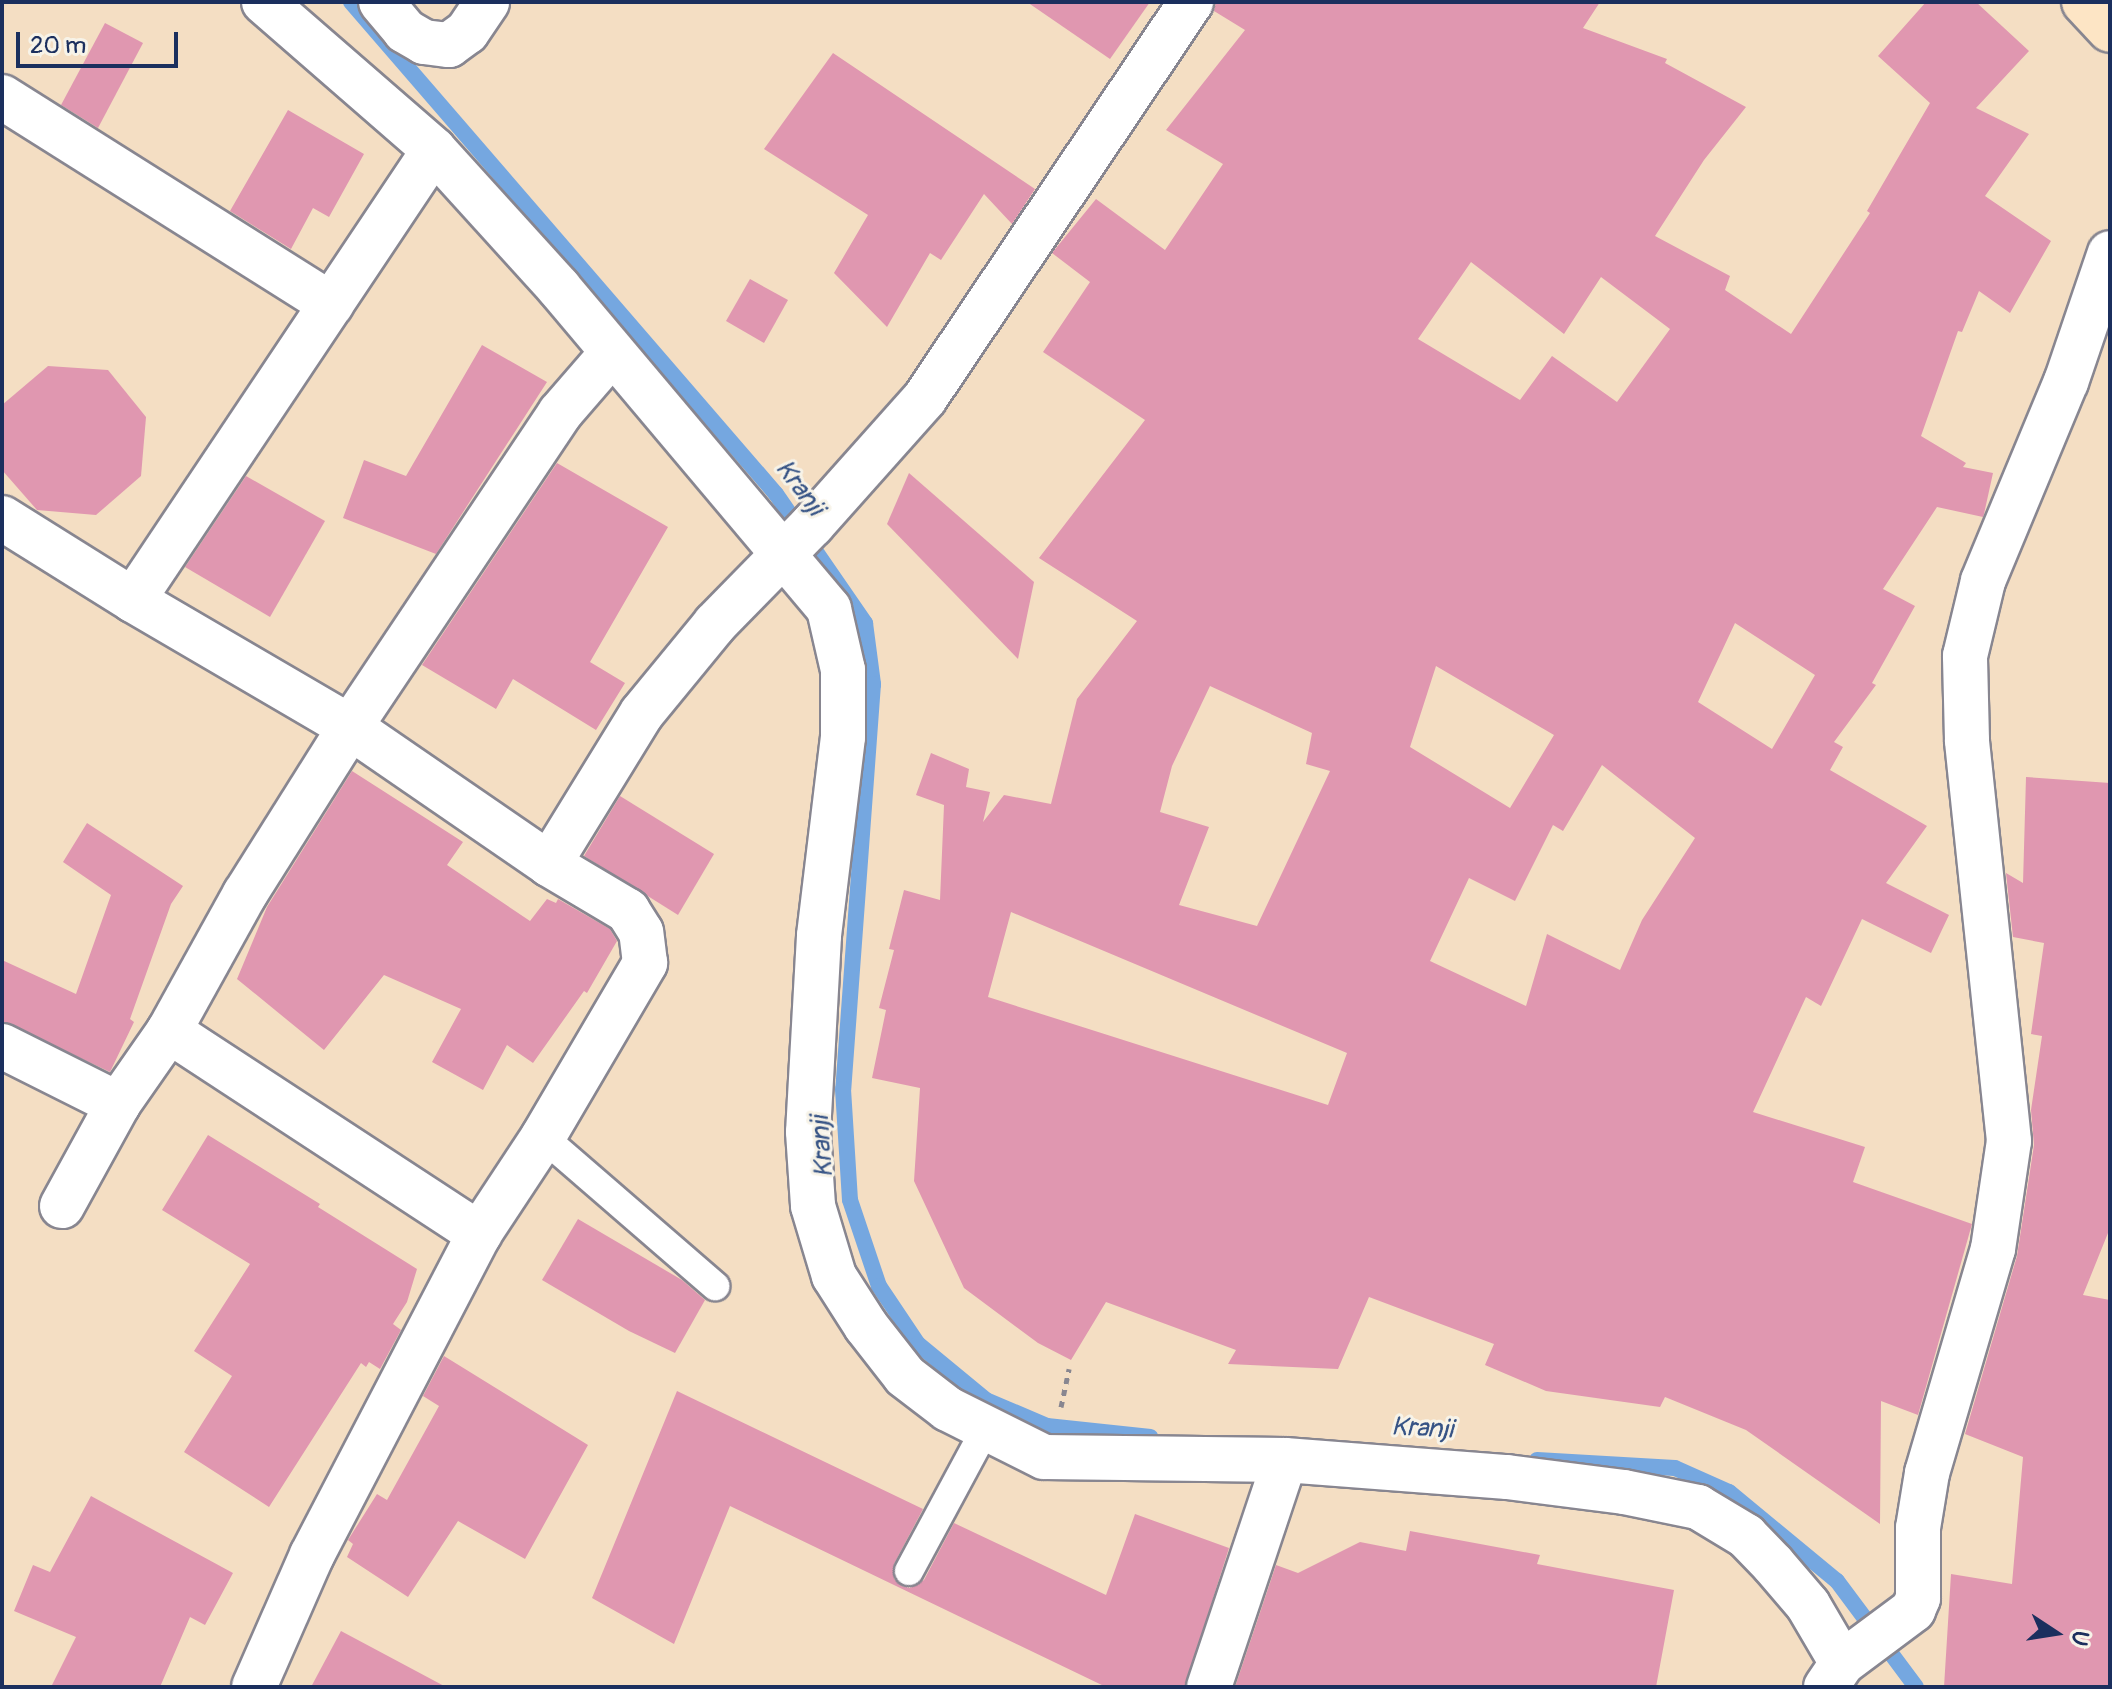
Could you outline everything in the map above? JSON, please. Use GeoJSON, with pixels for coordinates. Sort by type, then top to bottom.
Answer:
{"type":"FeatureCollection","features":[{"type":"Feature","properties":{"kind":"main road"},"geometry":{"type":"LineString","coordinates":[[2084,2],[2110,30]]}},
{"type":"Feature","properties":{"kind":"street"},"geometry":{"type":"LineString","coordinates":[[264,2],[434,150],[559,288],[612,353],[794,543],[829,609],[843,670],[843,737],[819,936],[808,1132],[813,1206],[834,1276],[866,1326],[905,1376],[948,1409],[1044,1457],[1285,1460],[1507,1477],[1624,1492],[1698,1507],[1746,1536],[1773,1564],[1808,1605],[1841,1668],[1913,1610],[1918,1598],[1918,1528],[1927,1473],[1993,1249],[2009,1141],[1966,725],[1965,656],[1983,581],[2066,382],[2110,253]]}},
{"type":"Feature","properties":{"kind":"street"},"geometry":{"type":"LineString","coordinates":[[381,2],[414,37],[424,42],[449,45],[467,32],[487,2]]}},
{"type":"Feature","properties":{"kind":"street"},"geometry":{"type":"LineString","coordinates":[[549,864],[642,713],[715,624],[794,543],[925,398],[1191,2]]}},
{"type":"Feature","properties":{"kind":"street"},"geometry":{"type":"LineString","coordinates":[[2,97],[331,304]]}},
{"type":"Feature","properties":{"kind":"street"},"geometry":{"type":"LineString","coordinates":[[133,600],[434,150]]}},
{"type":"Feature","properties":{"kind":"street"},"geometry":{"type":"LineString","coordinates":[[62,1206],[118,1104],[169,1031],[245,894],[350,727],[560,413],[612,353]]}},
{"type":"Feature","properties":{"kind":"street"},"geometry":{"type":"LineString","coordinates":[[2,518],[133,600],[350,727],[549,864],[628,911],[641,932],[645,963],[543,1137],[479,1234],[312,1555],[254,1687]]}},
{"type":"Feature","properties":{"kind":"street"},"geometry":{"type":"LineString","coordinates":[[169,1031],[479,1234]]}},
{"type":"Feature","properties":{"kind":"street"},"geometry":{"type":"LineString","coordinates":[[2,1046],[118,1104]]}},
{"type":"Feature","properties":{"kind":"street"},"geometry":{"type":"LineString","coordinates":[[1209,1687],[1285,1460]]}},
{"type":"Feature","properties":{"kind":"lane"},"geometry":{"type":"LineString","coordinates":[[543,1137],[715,1286]]}},
{"type":"Feature","properties":{"kind":"lane"},"geometry":{"type":"LineString","coordinates":[[909,1571],[985,1430]]}},
{"type":"Feature","properties":{"kind":"path"},"geometry":{"type":"LineString","coordinates":[[1064,1398],[1069,1369]]}},
{"type":"Feature","properties":{"kind":"building"},"geometry":{"type":"Polygon","coordinates":[[[1027,2],[1150,2],[1110,59],[1027,2]]]}},
{"type":"Feature","properties":{"kind":"building"},"geometry":{"type":"Polygon","coordinates":[[[1216,2],[1600,2],[1583,28],[1667,59],[1665,63],[1746,107],[1704,160],[1655,236],[1730,276],[1725,290],[1791,334],[1870,213],[1867,211],[1930,103],[1878,56],[1926,2],[1976,2],[2029,51],[1976,108],[2029,134],[1985,196],[2051,241],[2010,313],[1979,291],[1962,332],[1958,331],[1921,436],[1966,463],[1963,467],[1993,473],[1984,514],[1983,517],[1937,507],[1883,589],[1915,606],[1872,683],[1876,685],[1834,742],[1843,747],[1830,770],[1927,826],[1886,883],[1949,915],[1931,953],[1862,919],[1821,1006],[1806,997],[1753,1112],[1865,1147],[1853,1182],[1972,1224],[1918,1415],[1881,1401],[1880,1524],[1746,1430],[1665,1397],[1660,1407],[1546,1391],[1485,1365],[1494,1344],[1369,1297],[1338,1369],[1228,1364],[1236,1350],[1106,1302],[1071,1360],[1038,1343],[964,1288],[914,1181],[920,1088],[872,1078],[886,1010],[879,1008],[894,950],[889,949],[904,890],[940,900],[944,805],[916,795],[931,753],[969,769],[966,787],[990,792],[983,822],[1004,795],[1051,804],[1077,699],[1137,621],[1039,558],[1145,420],[1043,352],[1090,282],[1052,253],[1096,199],[1165,250],[1223,164],[1166,130],[1245,30],[1214,11],[1216,2]],[[1471,262],[1418,339],[1520,400],[1552,356],[1617,402],[1670,329],[1601,277],[1564,334],[1471,262]],[[1735,623],[1698,702],[1772,749],[1815,675],[1735,623]],[[1436,666],[1410,747],[1510,808],[1554,735],[1436,666]],[[1210,686],[1172,766],[1160,812],[1209,827],[1179,905],[1257,926],[1330,771],[1306,764],[1312,733],[1210,686]],[[1602,765],[1563,831],[1553,825],[1515,901],[1469,878],[1430,961],[1526,1006],[1547,934],[1620,970],[1642,920],[1695,838],[1602,765]],[[1011,912],[988,997],[1328,1105],[1347,1053],[1011,912]]]}},
{"type":"Feature","properties":{"kind":"building"},"geometry":{"type":"Polygon","coordinates":[[[105,23],[143,43],[98,128],[61,105],[105,23]]]}},
{"type":"Feature","properties":{"kind":"building"},"geometry":{"type":"Polygon","coordinates":[[[833,53],[1035,189],[1012,224],[984,194],[941,260],[930,253],[887,327],[834,273],[868,215],[764,149],[833,53]]]}},
{"type":"Feature","properties":{"kind":"building"},"geometry":{"type":"Polygon","coordinates":[[[288,110],[364,154],[329,217],[313,208],[291,249],[230,211],[288,110]]]}},
{"type":"Feature","properties":{"kind":"building"},"geometry":{"type":"Polygon","coordinates":[[[750,279],[788,300],[764,343],[726,321],[750,279]]]}},
{"type":"Feature","properties":{"kind":"building"},"geometry":{"type":"Polygon","coordinates":[[[482,345],[547,382],[436,554],[343,518],[364,460],[406,476],[482,345]]]}},
{"type":"Feature","properties":{"kind":"building"},"geometry":{"type":"Polygon","coordinates":[[[48,366],[108,370],[146,417],[141,476],[96,515],[37,510],[2,470],[2,405],[48,366]]]}},
{"type":"Feature","properties":{"kind":"building"},"geometry":{"type":"Polygon","coordinates":[[[557,463],[668,527],[590,662],[625,683],[596,730],[513,679],[496,709],[422,665],[557,463]]]}},
{"type":"Feature","properties":{"kind":"building"},"geometry":{"type":"Polygon","coordinates":[[[909,473],[1034,582],[1018,659],[887,524],[909,473]]]}},
{"type":"Feature","properties":{"kind":"building"},"geometry":{"type":"Polygon","coordinates":[[[246,476],[325,521],[270,617],[185,567],[246,476]]]}},
{"type":"Feature","properties":{"kind":"building"},"geometry":{"type":"Polygon","coordinates":[[[352,771],[463,842],[447,865],[530,921],[547,899],[556,903],[558,899],[610,929],[617,941],[587,993],[584,991],[533,1063],[507,1045],[483,1090],[432,1062],[461,1009],[384,975],[324,1050],[237,979],[267,907],[352,771]]]}},
{"type":"Feature","properties":{"kind":"building"},"geometry":{"type":"Polygon","coordinates":[[[2026,777],[2110,783],[2110,1228],[2083,1295],[2110,1300],[2110,1687],[1944,1687],[1951,1574],[2012,1584],[2023,1457],[1965,1434],[2017,1256],[2034,1145],[2031,1110],[2042,1036],[2031,1034],[2044,943],[2013,937],[2006,873],[2023,883],[2026,777]]]}},
{"type":"Feature","properties":{"kind":"building"},"geometry":{"type":"Polygon","coordinates":[[[620,796],[714,854],[678,915],[584,856],[620,796]]]}},
{"type":"Feature","properties":{"kind":"building"},"geometry":{"type":"Polygon","coordinates":[[[87,823],[183,886],[171,904],[130,1019],[134,1022],[110,1072],[2,1021],[2,960],[76,994],[111,895],[63,862],[87,823]]]}},
{"type":"Feature","properties":{"kind":"building"},"geometry":{"type":"Polygon","coordinates":[[[208,1135],[417,1269],[407,1302],[393,1324],[401,1330],[380,1369],[369,1362],[366,1367],[361,1363],[269,1507],[184,1452],[232,1376],[194,1351],[250,1264],[162,1210],[208,1135]]]}},
{"type":"Feature","properties":{"kind":"building"},"geometry":{"type":"Polygon","coordinates":[[[578,1219],[682,1280],[705,1300],[675,1353],[629,1331],[542,1280],[578,1219]]]}},
{"type":"Feature","properties":{"kind":"building"},"geometry":{"type":"Polygon","coordinates":[[[444,1356],[588,1445],[525,1559],[458,1521],[408,1597],[347,1557],[353,1544],[348,1540],[377,1494],[387,1500],[439,1406],[423,1396],[444,1356]]]}},
{"type":"Feature","properties":{"kind":"building"},"geometry":{"type":"Polygon","coordinates":[[[677,1391],[923,1509],[894,1564],[894,1579],[902,1586],[910,1588],[924,1580],[954,1523],[1106,1595],[1135,1514],[1229,1548],[1185,1687],[1106,1687],[730,1506],[674,1644],[592,1598],[677,1391]]]}},
{"type":"Feature","properties":{"kind":"building"},"geometry":{"type":"Polygon","coordinates":[[[91,1496],[233,1573],[205,1625],[190,1617],[160,1687],[51,1687],[76,1637],[14,1611],[33,1565],[50,1572],[91,1496]]]}},
{"type":"Feature","properties":{"kind":"building"},"geometry":{"type":"Polygon","coordinates":[[[1410,1531],[1540,1555],[1537,1564],[1674,1590],[1656,1687],[1235,1687],[1276,1565],[1298,1573],[1360,1542],[1406,1551],[1410,1531]]]}},
{"type":"Feature","properties":{"kind":"building"},"geometry":{"type":"Polygon","coordinates":[[[341,1631],[446,1687],[311,1687],[341,1631]]]}},
{"type":"Feature","properties":{"kind":"waterway","name":"Kranji"},"geometry":{"type":"LineString","coordinates":[[351,2],[776,494],[865,623],[873,684],[843,1089],[850,1200],[879,1286],[918,1344],[986,1400],[1047,1426],[1150,1437]]}},
{"type":"Feature","properties":{"kind":"waterway","name":"Kranji"},"geometry":{"type":"LineString","coordinates":[[1537,1460],[1675,1468],[1729,1492],[1837,1581],[1916,1687]]}}]}
